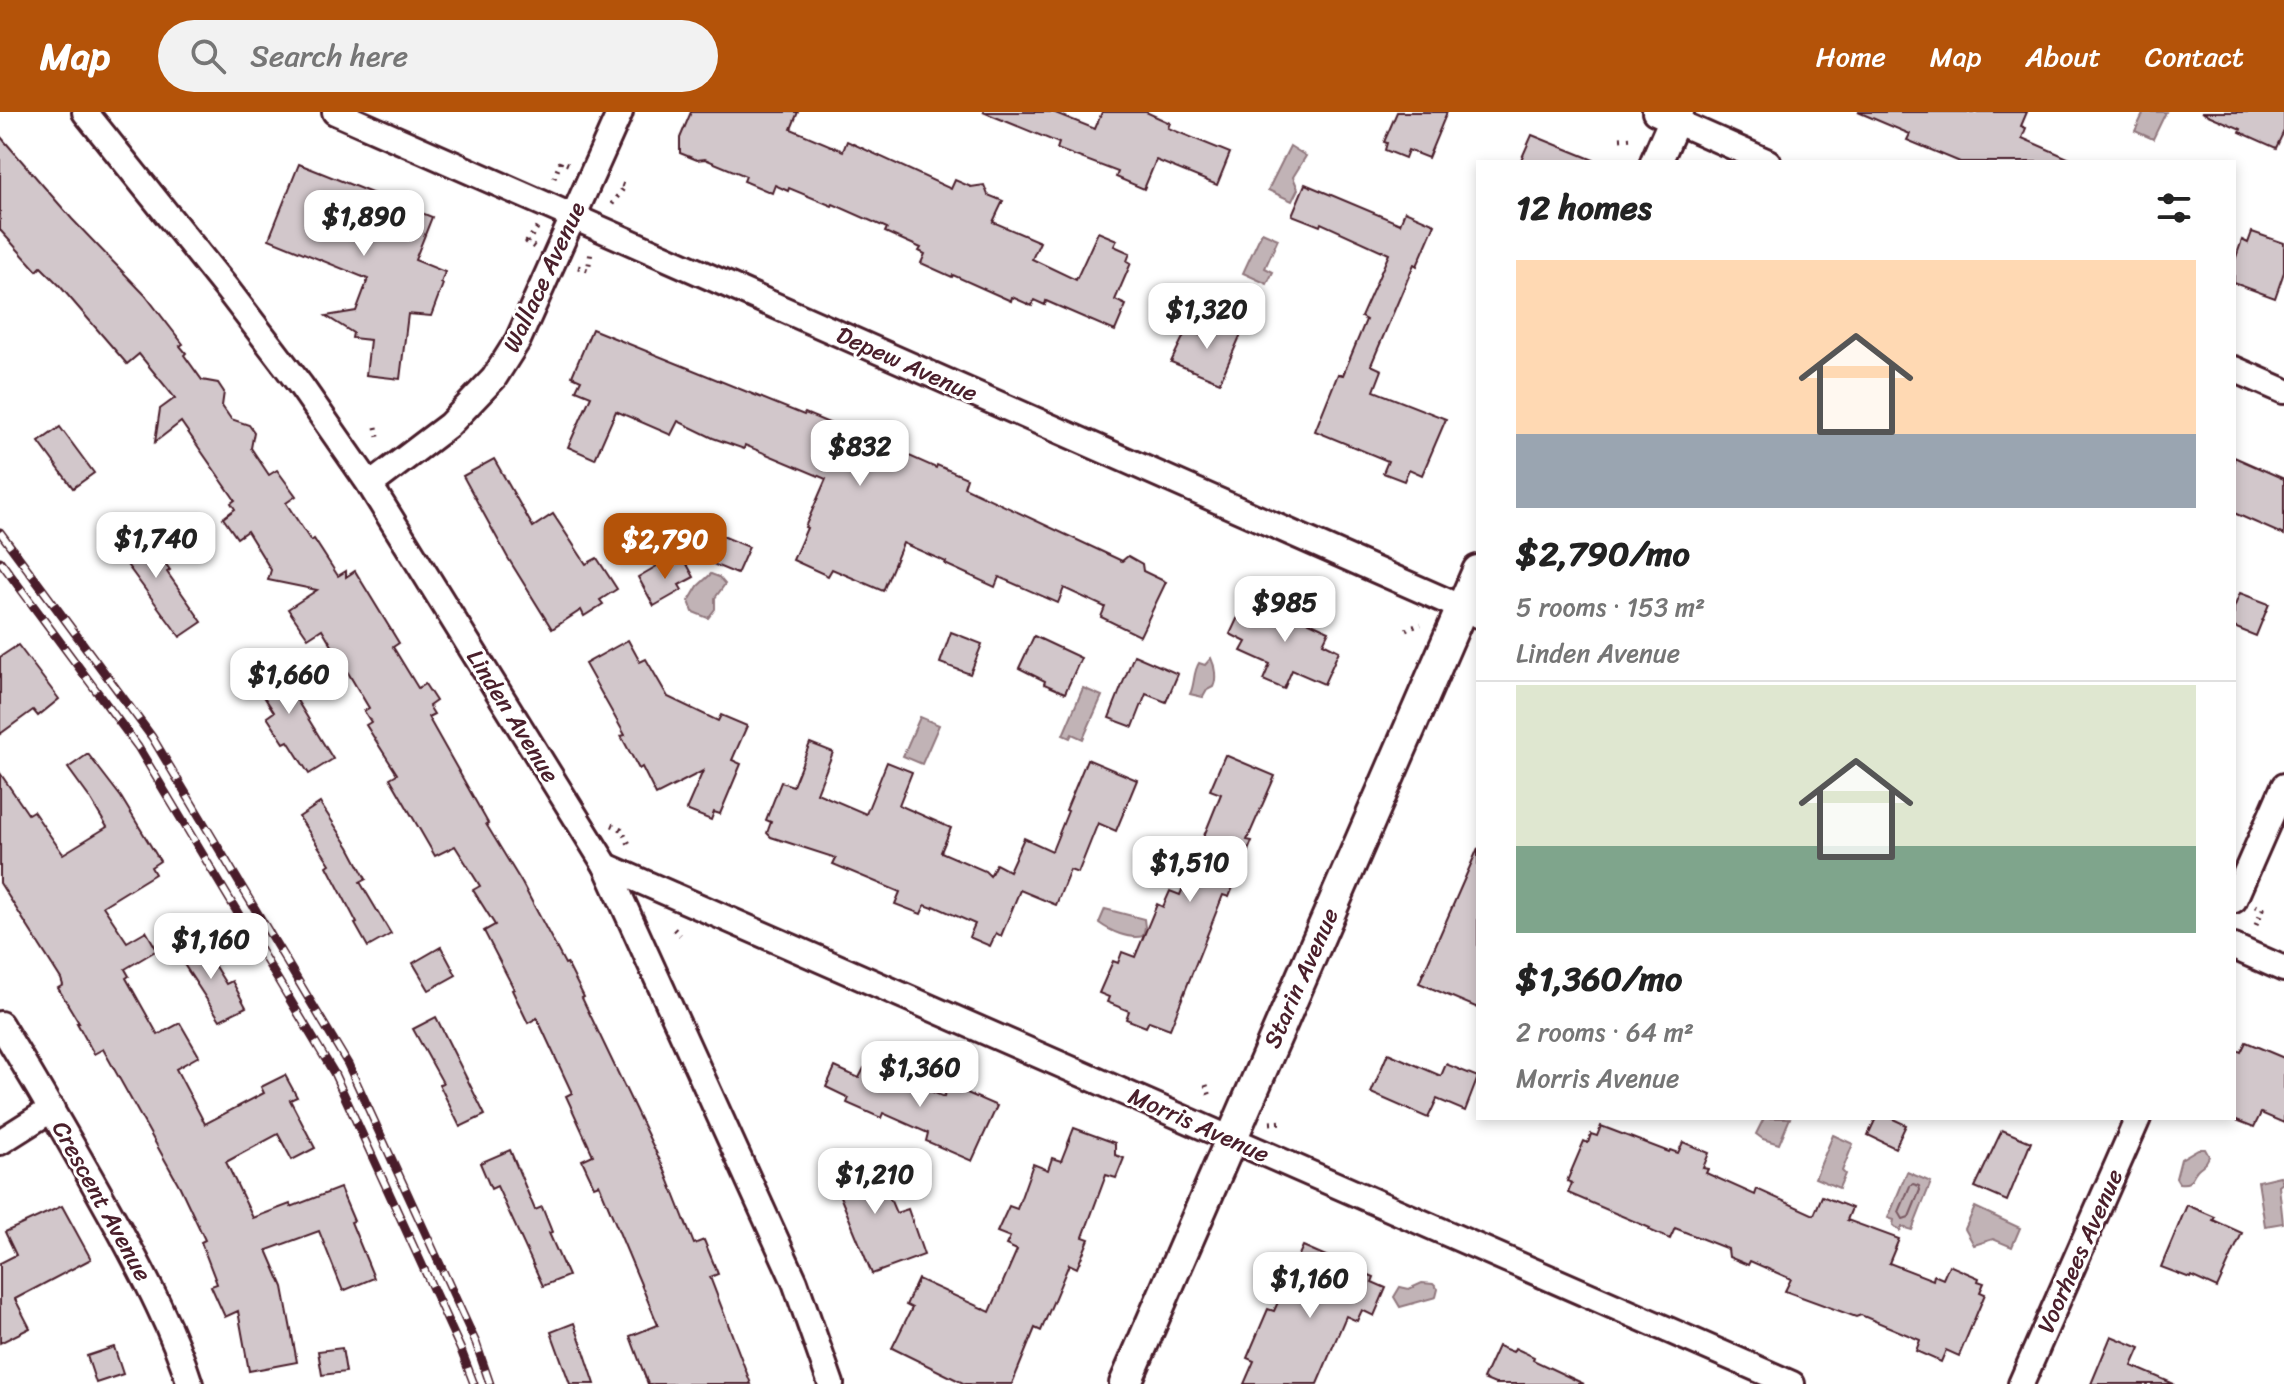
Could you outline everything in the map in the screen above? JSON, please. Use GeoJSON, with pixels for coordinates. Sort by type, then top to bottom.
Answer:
{"type":"FeatureCollection","features":[{"type":"Feature","properties":{"kind":"street","name":"Linden Avenue"},"geometry":{"type":"LineString","coordinates":[[85,112],[227,289],[301,386],[370,485],[606,866],[795,1282],[831,1384]]}},
{"type":"Feature","properties":{"kind":"street","name":"Depew Avenue"},"geometry":{"type":"LineString","coordinates":[[335,112],[1470,612]]}},
{"type":"Feature","properties":{"kind":"street","name":"Wallace Avenue"},"geometry":{"type":"LineString","coordinates":[[370,485],[439,433],[494,378],[518,340],[620,112]]}},
{"type":"Feature","properties":{"kind":"street"},"geometry":{"type":"LineString","coordinates":[[1657,160],[1669,115],[1764,160]]}},
{"type":"Feature","properties":{"kind":"street"},"geometry":{"type":"LineString","coordinates":[[2236,370],[2284,391]]}},
{"type":"Feature","properties":{"kind":"street","name":"Starin Avenue"},"geometry":{"type":"LineString","coordinates":[[1125,1384],[1231,1139],[1470,612],[1476,581]]}},
{"type":"Feature","properties":{"kind":"street"},"geometry":{"type":"LineString","coordinates":[[2236,895],[2284,786]]}},
{"type":"Feature","properties":{"kind":"street","name":"Morris Avenue"},"geometry":{"type":"LineString","coordinates":[[606,866],[1792,1384]]}},
{"type":"Feature","properties":{"kind":"street"},"geometry":{"type":"LineString","coordinates":[[2236,948],[2284,969]]}},
{"type":"Feature","properties":{"kind":"street","name":"Crescent Avenue"},"geometry":{"type":"LineString","coordinates":[[0,1024],[52,1109],[138,1265],[179,1350],[190,1384]]}},
{"type":"Feature","properties":{"kind":"street"},"geometry":{"type":"LineString","coordinates":[[0,1142],[52,1109]]}},
{"type":"Feature","properties":{"kind":"street","name":"Voorhees Avenue"},"geometry":{"type":"LineString","coordinates":[[2021,1384],[2137,1120]]}},
{"type":"Feature","properties":{"kind":"path"},"geometry":{"type":"LineString","coordinates":[[1620,139],[1635,138]]}},
{"type":"Feature","properties":{"kind":"path"},"geometry":{"type":"LineString","coordinates":[[554,178],[561,161]]}},
{"type":"Feature","properties":{"kind":"path"},"geometry":{"type":"LineString","coordinates":[[612,204],[625,186]]}},
{"type":"Feature","properties":{"kind":"path"},"geometry":{"type":"LineString","coordinates":[[527,242],[537,228]]}},
{"type":"Feature","properties":{"kind":"path"},"geometry":{"type":"LineString","coordinates":[[588,270],[591,252]]}},
{"type":"Feature","properties":{"kind":"path"},"geometry":{"type":"LineString","coordinates":[[376,427],[379,442]]}},
{"type":"Feature","properties":{"kind":"path"},"geometry":{"type":"LineString","coordinates":[[1406,630],[1421,624]]}},
{"type":"Feature","properties":{"kind":"path"},"geometry":{"type":"LineString","coordinates":[[621,829],[629,844]]}},
{"type":"Feature","properties":{"kind":"path"},"geometry":{"type":"LineString","coordinates":[[2256,925],[2263,909]]}},
{"type":"Feature","properties":{"kind":"path"},"geometry":{"type":"LineString","coordinates":[[674,929],[680,935]]}},
{"type":"Feature","properties":{"kind":"path"},"geometry":{"type":"LineString","coordinates":[[1206,1085],[1211,1099]]}},
{"type":"Feature","properties":{"kind":"path"},"geometry":{"type":"LineString","coordinates":[[1270,1123],[1284,1122]]}},
{"type":"Feature","properties":{"kind":"water"},"geometry":{"type":"Polygon","coordinates":[[[2144,112],[2166,112],[2153,139],[2135,131],[2144,112]]]}},
{"type":"Feature","properties":{"kind":"water"},"geometry":{"type":"Polygon","coordinates":[[[1290,146],[1306,156],[1293,177],[1298,189],[1292,201],[1268,190],[1290,146]]]}},
{"type":"Feature","properties":{"kind":"water"},"geometry":{"type":"Polygon","coordinates":[[[1262,232],[1278,239],[1265,268],[1273,272],[1267,284],[1243,273],[1262,232]]]}},
{"type":"Feature","properties":{"kind":"water"},"geometry":{"type":"Polygon","coordinates":[[[711,574],[725,584],[715,598],[715,609],[708,618],[693,612],[689,601],[698,586],[711,574]]]}},
{"type":"Feature","properties":{"kind":"water"},"geometry":{"type":"Polygon","coordinates":[[[1211,658],[1215,672],[1213,687],[1203,697],[1190,694],[1199,663],[1205,665],[1211,658]]]}},
{"type":"Feature","properties":{"kind":"water"},"geometry":{"type":"Polygon","coordinates":[[[1083,688],[1102,696],[1083,739],[1072,734],[1070,738],[1063,735],[1083,688]]]}},
{"type":"Feature","properties":{"kind":"water"},"geometry":{"type":"Polygon","coordinates":[[[920,717],[939,725],[922,764],[903,756],[920,717]]]}},
{"type":"Feature","properties":{"kind":"water"},"geometry":{"type":"Polygon","coordinates":[[[1105,909],[1144,919],[1143,936],[1120,934],[1099,923],[1105,909]]]}},
{"type":"Feature","properties":{"kind":"water"},"geometry":{"type":"Polygon","coordinates":[[[1763,1120],[1789,1120],[1779,1144],[1756,1134],[1763,1120]]]}},
{"type":"Feature","properties":{"kind":"water"},"geometry":{"type":"Polygon","coordinates":[[[1833,1135],[1853,1144],[1839,1188],[1815,1178],[1833,1135]]]}},
{"type":"Feature","properties":{"kind":"water"},"geometry":{"type":"Polygon","coordinates":[[[2198,1149],[2205,1149],[2209,1156],[2207,1161],[2189,1182],[2179,1183],[2176,1178],[2181,1159],[2198,1149]]]}},
{"type":"Feature","properties":{"kind":"water"},"geometry":{"type":"Polygon","coordinates":[[[1907,1172],[1931,1182],[1912,1230],[1902,1227],[1900,1231],[1893,1225],[1894,1220],[1888,1218],[1907,1172]]]}},
{"type":"Feature","properties":{"kind":"water"},"geometry":{"type":"Polygon","coordinates":[[[2280,1176],[2283,1183],[2279,1186],[2283,1223],[2265,1226],[2258,1181],[2280,1176]]]}},
{"type":"Feature","properties":{"kind":"water"},"geometry":{"type":"Polygon","coordinates":[[[1975,1207],[2020,1228],[2012,1247],[1993,1239],[1974,1245],[1965,1229],[1975,1207]]]}},
{"type":"Feature","properties":{"kind":"water"},"geometry":{"type":"Polygon","coordinates":[[[1422,1283],[1433,1284],[1438,1289],[1436,1297],[1400,1307],[1394,1297],[1400,1287],[1409,1289],[1422,1283]]]}},
{"type":"Feature","properties":{"kind":"building"},"geometry":{"type":"Polygon","coordinates":[[[691,112],[798,112],[791,129],[843,151],[847,141],[951,189],[955,180],[971,187],[984,185],[988,195],[1003,201],[993,222],[1040,242],[1032,259],[1076,280],[1098,232],[1117,240],[1114,246],[1130,253],[1127,261],[1131,263],[1115,300],[1126,305],[1115,331],[1046,301],[1045,305],[1034,300],[1032,306],[1012,297],[1011,301],[952,277],[921,263],[925,254],[919,251],[921,248],[885,232],[887,228],[789,188],[788,191],[775,185],[772,193],[744,181],[746,176],[705,159],[697,160],[680,153],[680,138],[691,112]]]}},
{"type":"Feature","properties":{"kind":"building"},"geometry":{"type":"Polygon","coordinates":[[[983,112],[1053,112],[1095,129],[1102,112],[1146,112],[1170,123],[1168,128],[1230,153],[1217,185],[1156,160],[1144,189],[1116,177],[1118,172],[1057,149],[1059,143],[983,112]]]}},
{"type":"Feature","properties":{"kind":"building"},"geometry":{"type":"Polygon","coordinates":[[[1397,112],[1447,112],[1428,158],[1408,150],[1405,158],[1385,150],[1387,143],[1384,142],[1397,112]]]}},
{"type":"Feature","properties":{"kind":"building"},"geometry":{"type":"Polygon","coordinates":[[[1858,112],[2027,112],[2021,126],[2026,128],[2022,138],[2072,160],[1955,160],[1907,140],[1910,134],[1858,112]]]}},
{"type":"Feature","properties":{"kind":"building"},"geometry":{"type":"Polygon","coordinates":[[[2201,112],[2284,112],[2284,131],[2276,148],[2201,112]]]}},
{"type":"Feature","properties":{"kind":"building"},"geometry":{"type":"Polygon","coordinates":[[[1532,135],[1594,160],[1521,160],[1532,135]]]}},
{"type":"Feature","properties":{"kind":"building"},"geometry":{"type":"Polygon","coordinates":[[[0,136],[72,219],[145,295],[183,344],[180,346],[186,353],[184,355],[202,380],[218,383],[224,392],[222,406],[231,419],[249,425],[254,432],[251,448],[269,475],[277,470],[296,496],[286,503],[311,541],[314,539],[338,576],[346,571],[346,577],[355,571],[399,643],[393,647],[418,688],[425,684],[436,701],[429,706],[434,714],[428,717],[567,963],[665,1171],[694,1244],[704,1240],[718,1274],[710,1277],[751,1384],[648,1384],[630,1336],[658,1325],[599,1184],[594,1186],[582,1160],[593,1155],[566,1096],[572,1093],[537,1018],[528,1023],[484,931],[495,925],[473,890],[480,886],[455,846],[435,856],[390,778],[397,774],[366,725],[371,722],[364,711],[369,708],[322,629],[308,638],[288,609],[317,590],[268,580],[271,570],[247,531],[237,538],[223,518],[235,509],[231,503],[235,500],[181,422],[155,442],[160,409],[175,398],[139,354],[127,364],[59,285],[41,267],[37,271],[0,230],[0,136]]]}},
{"type":"Feature","properties":{"kind":"building"},"geometry":{"type":"Polygon","coordinates":[[[299,164],[432,217],[415,260],[445,272],[443,284],[431,316],[408,314],[400,379],[366,375],[370,340],[352,338],[353,333],[326,316],[356,311],[368,279],[269,239],[299,164]]]}},
{"type":"Feature","properties":{"kind":"building"},"geometry":{"type":"Polygon","coordinates":[[[1305,184],[1400,224],[1405,211],[1435,224],[1417,266],[1414,264],[1371,365],[1382,370],[1374,391],[1446,419],[1422,475],[1409,469],[1404,481],[1383,473],[1388,461],[1315,431],[1338,374],[1343,375],[1366,320],[1361,317],[1389,254],[1321,223],[1320,226],[1292,215],[1305,184]]]}},
{"type":"Feature","properties":{"kind":"building"},"geometry":{"type":"Polygon","coordinates":[[[2252,232],[2284,243],[2284,272],[2275,298],[2236,284],[2236,257],[2242,240],[2248,243],[2252,232]]]}},
{"type":"Feature","properties":{"kind":"building"},"geometry":{"type":"Polygon","coordinates":[[[1211,321],[1241,334],[1220,382],[1171,362],[1187,329],[1204,337],[1211,321]]]}},
{"type":"Feature","properties":{"kind":"building"},"geometry":{"type":"Polygon","coordinates":[[[592,329],[804,415],[849,429],[936,468],[937,465],[967,478],[964,487],[1122,561],[1128,556],[1142,564],[1143,571],[1166,582],[1140,636],[1101,617],[1105,607],[1064,588],[1058,603],[999,577],[995,587],[903,543],[883,591],[832,569],[828,576],[793,560],[826,479],[745,445],[744,449],[713,438],[678,421],[671,435],[616,411],[595,459],[568,447],[591,396],[576,390],[581,380],[572,376],[592,329]]]}},
{"type":"Feature","properties":{"kind":"building"},"geometry":{"type":"Polygon","coordinates":[[[60,427],[94,473],[73,488],[39,442],[60,427]]]}},
{"type":"Feature","properties":{"kind":"building"},"geometry":{"type":"Polygon","coordinates":[[[2236,458],[2284,479],[2284,535],[2236,514],[2236,458]]]}},
{"type":"Feature","properties":{"kind":"building"},"geometry":{"type":"Polygon","coordinates":[[[494,459],[533,527],[553,514],[586,564],[597,558],[617,589],[600,600],[603,604],[584,616],[581,610],[552,629],[463,476],[494,459]]]}},
{"type":"Feature","properties":{"kind":"building"},"geometry":{"type":"Polygon","coordinates":[[[133,526],[150,552],[155,549],[202,622],[180,637],[109,541],[133,526]]]}},
{"type":"Feature","properties":{"kind":"building"},"geometry":{"type":"Polygon","coordinates":[[[720,535],[749,547],[737,574],[708,562],[720,535]]]}},
{"type":"Feature","properties":{"kind":"building"},"geometry":{"type":"Polygon","coordinates":[[[683,557],[694,577],[679,585],[682,590],[654,606],[638,577],[662,563],[665,568],[683,557]]]}},
{"type":"Feature","properties":{"kind":"building"},"geometry":{"type":"Polygon","coordinates":[[[2240,593],[2269,604],[2256,636],[2236,628],[2236,603],[2240,593]]]}},
{"type":"Feature","properties":{"kind":"building"},"geometry":{"type":"Polygon","coordinates":[[[1262,604],[1283,614],[1286,606],[1309,616],[1307,621],[1329,631],[1323,643],[1339,651],[1324,684],[1292,670],[1284,689],[1263,680],[1270,664],[1241,651],[1246,642],[1230,634],[1243,606],[1259,613],[1262,604]]]}},
{"type":"Feature","properties":{"kind":"building"},"geometry":{"type":"Polygon","coordinates":[[[951,632],[982,644],[970,674],[940,663],[951,632]]]}},
{"type":"Feature","properties":{"kind":"building"},"geometry":{"type":"Polygon","coordinates":[[[1034,636],[1081,658],[1065,693],[1019,668],[1034,636]]]}},
{"type":"Feature","properties":{"kind":"building"},"geometry":{"type":"Polygon","coordinates":[[[628,640],[640,662],[646,659],[668,697],[718,721],[721,715],[747,726],[732,760],[741,764],[720,814],[714,812],[711,820],[686,810],[703,771],[656,795],[621,736],[625,735],[585,664],[628,640]]]}},
{"type":"Feature","properties":{"kind":"building"},"geometry":{"type":"Polygon","coordinates":[[[18,645],[59,699],[38,716],[33,710],[0,734],[0,657],[18,645]]]}},
{"type":"Feature","properties":{"kind":"building"},"geometry":{"type":"Polygon","coordinates":[[[269,655],[333,759],[309,774],[288,741],[284,743],[267,717],[274,712],[246,669],[269,655]]]}},
{"type":"Feature","properties":{"kind":"building"},"geometry":{"type":"Polygon","coordinates":[[[1134,655],[1178,674],[1166,702],[1146,694],[1133,727],[1109,718],[1134,655]]]}},
{"type":"Feature","properties":{"kind":"building"},"geometry":{"type":"Polygon","coordinates":[[[810,743],[833,752],[817,793],[866,814],[887,762],[912,772],[899,805],[951,828],[941,852],[990,876],[996,864],[1009,871],[1024,838],[1052,851],[1087,759],[1137,780],[1116,831],[1098,823],[1078,873],[1070,870],[1056,905],[1020,890],[1001,936],[996,933],[990,946],[969,937],[975,924],[934,906],[925,905],[921,914],[895,904],[900,892],[833,864],[836,858],[767,833],[771,822],[766,820],[781,782],[793,786],[810,743]]]}},
{"type":"Feature","properties":{"kind":"building"},"geometry":{"type":"Polygon","coordinates":[[[88,754],[121,797],[160,861],[151,867],[155,874],[103,906],[127,942],[146,931],[157,950],[125,969],[129,976],[126,978],[158,1035],[180,1023],[199,1056],[176,1069],[205,1124],[264,1093],[261,1087],[285,1075],[297,1097],[290,1100],[315,1148],[292,1160],[278,1134],[226,1162],[253,1218],[340,1188],[374,1278],[343,1291],[319,1231],[267,1250],[283,1287],[297,1362],[249,1371],[238,1311],[225,1317],[211,1286],[217,1284],[201,1242],[205,1240],[180,1187],[103,1049],[94,1054],[58,988],[63,985],[61,979],[0,883],[0,773],[28,814],[33,811],[63,854],[107,827],[68,768],[88,754]]]}},
{"type":"Feature","properties":{"kind":"building"},"geometry":{"type":"Polygon","coordinates":[[[1225,755],[1275,776],[1247,840],[1252,841],[1229,897],[1223,895],[1170,1029],[1149,1021],[1146,1027],[1126,1019],[1129,1011],[1107,1002],[1109,997],[1099,993],[1113,961],[1118,963],[1122,952],[1135,957],[1157,904],[1163,907],[1170,891],[1180,895],[1221,794],[1210,790],[1225,755]]]}},
{"type":"Feature","properties":{"kind":"building"},"geometry":{"type":"Polygon","coordinates":[[[320,803],[349,847],[366,879],[360,882],[391,934],[368,947],[327,866],[330,864],[299,817],[320,803]]]}},
{"type":"Feature","properties":{"kind":"building"},"geometry":{"type":"Polygon","coordinates":[[[1476,853],[1476,1007],[1419,983],[1476,853]]]}},
{"type":"Feature","properties":{"kind":"building"},"geometry":{"type":"Polygon","coordinates":[[[198,939],[226,984],[232,981],[246,1007],[220,1020],[176,952],[198,939]]]}},
{"type":"Feature","properties":{"kind":"building"},"geometry":{"type":"Polygon","coordinates":[[[441,947],[456,975],[429,990],[413,963],[441,947]]]}},
{"type":"Feature","properties":{"kind":"building"},"geometry":{"type":"Polygon","coordinates":[[[436,1017],[485,1115],[460,1127],[439,1084],[443,1083],[413,1029],[436,1017]]]}},
{"type":"Feature","properties":{"kind":"building"},"geometry":{"type":"Polygon","coordinates":[[[2246,1042],[2284,1058],[2284,1123],[2261,1113],[2254,1127],[2236,1120],[2236,1050],[2241,1052],[2246,1042]]]}},
{"type":"Feature","properties":{"kind":"building"},"geometry":{"type":"Polygon","coordinates":[[[1388,1053],[1441,1076],[1446,1064],[1476,1076],[1465,1111],[1437,1099],[1428,1118],[1371,1093],[1388,1053]]]}},
{"type":"Feature","properties":{"kind":"building"},"geometry":{"type":"Polygon","coordinates":[[[835,1067],[859,1078],[864,1068],[901,1084],[909,1085],[910,1082],[944,1097],[949,1085],[997,1106],[972,1161],[926,1141],[928,1133],[883,1113],[881,1118],[847,1103],[849,1098],[826,1087],[835,1067]]]}},
{"type":"Feature","properties":{"kind":"building"},"geometry":{"type":"Polygon","coordinates":[[[1875,1120],[1895,1120],[1906,1125],[1895,1148],[1868,1135],[1875,1120]]]}},
{"type":"Feature","properties":{"kind":"building"},"geometry":{"type":"Polygon","coordinates":[[[1601,1126],[1669,1152],[1678,1153],[1683,1142],[1709,1153],[1703,1168],[1708,1169],[1706,1173],[1755,1195],[1757,1189],[1814,1215],[1822,1196],[1852,1208],[1847,1220],[1899,1239],[1889,1263],[1933,1280],[1934,1275],[1943,1279],[1949,1265],[1979,1278],[1978,1281],[1984,1283],[1980,1292],[1985,1294],[1959,1356],[1946,1350],[1941,1362],[1916,1351],[1920,1340],[1861,1315],[1856,1317],[1785,1291],[1791,1279],[1750,1261],[1748,1265],[1729,1257],[1728,1249],[1675,1228],[1670,1239],[1568,1193],[1572,1183],[1567,1181],[1584,1141],[1588,1143],[1591,1134],[1597,1136],[1601,1126]]]}},
{"type":"Feature","properties":{"kind":"building"},"geometry":{"type":"Polygon","coordinates":[[[1074,1128],[1115,1143],[1115,1155],[1124,1158],[1116,1178],[1106,1175],[1083,1237],[1089,1239],[1077,1268],[1069,1264],[1041,1331],[1035,1328],[1012,1384],[965,1384],[892,1348],[912,1308],[906,1305],[918,1279],[990,1312],[1017,1250],[1006,1245],[1010,1237],[997,1232],[1009,1206],[1017,1209],[1033,1164],[1048,1170],[1052,1158],[1061,1161],[1074,1128]]]}},
{"type":"Feature","properties":{"kind":"building"},"geometry":{"type":"Polygon","coordinates":[[[2002,1130],[2031,1142],[2007,1201],[1975,1187],[2002,1130]]]}},
{"type":"Feature","properties":{"kind":"building"},"geometry":{"type":"Polygon","coordinates":[[[510,1150],[535,1210],[542,1207],[552,1232],[549,1233],[568,1276],[543,1286],[497,1186],[491,1189],[480,1163],[510,1150]]]}},
{"type":"Feature","properties":{"kind":"building"},"geometry":{"type":"Polygon","coordinates":[[[857,1155],[863,1168],[875,1163],[896,1213],[908,1209],[924,1255],[872,1274],[828,1167],[857,1155]]]}},
{"type":"Feature","properties":{"kind":"building"},"geometry":{"type":"Polygon","coordinates":[[[2187,1205],[2242,1233],[2217,1288],[2161,1267],[2187,1205]]]}},
{"type":"Feature","properties":{"kind":"building"},"geometry":{"type":"Polygon","coordinates":[[[62,1206],[91,1259],[15,1299],[30,1328],[0,1343],[0,1263],[16,1255],[5,1232],[62,1206]]]}},
{"type":"Feature","properties":{"kind":"building"},"geometry":{"type":"Polygon","coordinates":[[[1303,1246],[1374,1277],[1372,1282],[1386,1288],[1374,1316],[1362,1310],[1357,1321],[1346,1316],[1317,1384],[1244,1384],[1254,1361],[1247,1358],[1268,1309],[1274,1311],[1303,1246]]]}},
{"type":"Feature","properties":{"kind":"building"},"geometry":{"type":"Polygon","coordinates":[[[574,1323],[595,1384],[570,1384],[551,1332],[574,1323]]]}},
{"type":"Feature","properties":{"kind":"building"},"geometry":{"type":"Polygon","coordinates":[[[2111,1336],[2140,1348],[2132,1366],[2174,1384],[2091,1384],[2111,1336]]]}},
{"type":"Feature","properties":{"kind":"building"},"geometry":{"type":"Polygon","coordinates":[[[1498,1346],[1513,1352],[1515,1348],[1584,1384],[1495,1384],[1483,1379],[1498,1346]]]}},
{"type":"Feature","properties":{"kind":"building"},"geometry":{"type":"Polygon","coordinates":[[[114,1347],[123,1374],[96,1383],[87,1356],[114,1347]]]}},
{"type":"Feature","properties":{"kind":"building"},"geometry":{"type":"Polygon","coordinates":[[[342,1348],[346,1372],[322,1375],[318,1351],[342,1348]]]}},
{"type":"Feature","properties":{"kind":"railway"},"geometry":{"type":"LineString","coordinates":[[0,532],[152,737],[348,1064],[476,1343],[490,1384]]}},
{"type":"Feature","properties":{"kind":"railway"},"geometry":{"type":"LineString","coordinates":[[0,561],[138,747],[334,1073],[474,1384]]}}]}
